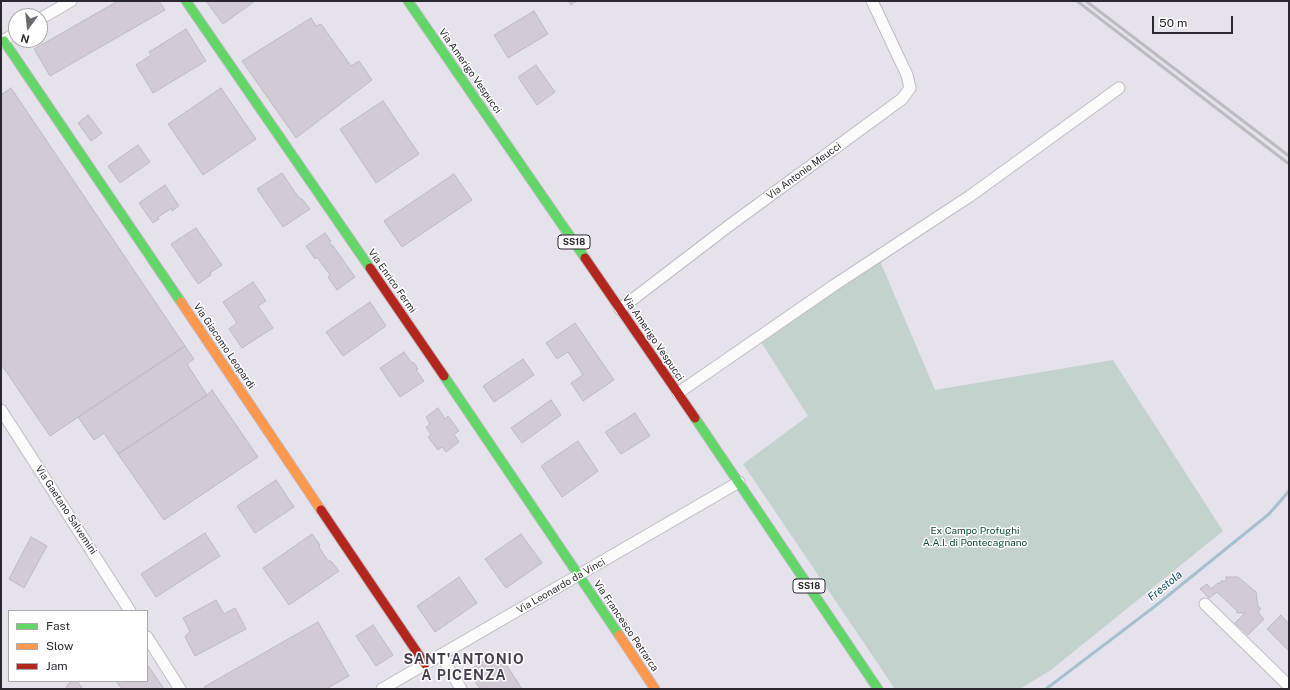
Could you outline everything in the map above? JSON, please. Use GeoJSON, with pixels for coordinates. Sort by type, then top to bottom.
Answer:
{"type":"FeatureCollection","features":[{"type":"Feature","properties":{"kind":"street"},"geometry":{"type":"LineString","coordinates":[[48,14],[71,1]]}},
{"type":"Feature","properties":{"kind":"street","name":"Via Enrico Fermi"},"geometry":{"type":"LineString","coordinates":[[186,1],[403,316],[578,575]]}},
{"type":"Feature","properties":{"kind":"street","name":"Via Amerigo Vespucci"},"geometry":{"type":"LineString","coordinates":[[408,1],[739,482],[878,689]]}},
{"type":"Feature","properties":{"kind":"street","name":"Via Antonio Meucci"},"geometry":{"type":"LineString","coordinates":[[620,309],[730,225],[902,99],[910,88],[907,75],[872,1]]}},
{"type":"Feature","properties":{"kind":"street","name":"Via Giacomo Leopardi"},"geometry":{"type":"LineString","coordinates":[[2,41],[425,664]]}},
{"type":"Feature","properties":{"kind":"street"},"geometry":{"type":"LineString","coordinates":[[678,393],[833,286],[970,196],[1119,88]]}},
{"type":"Feature","properties":{"kind":"street","name":"Via Gaetano Salvemini"},"geometry":{"type":"LineString","coordinates":[[1,410],[129,610]]}},
{"type":"Feature","properties":{"kind":"street","name":"Via Leonardo da Vinci"},"geometry":{"type":"LineString","coordinates":[[382,689],[739,482]]}},
{"type":"Feature","properties":{"kind":"street","name":"Via Francesco Petrarca"},"geometry":{"type":"LineString","coordinates":[[578,575],[654,689]]}},
{"type":"Feature","properties":{"kind":"street"},"geometry":{"type":"LineString","coordinates":[[1205,604],[1289,686]]}},
{"type":"Feature","properties":{"kind":"street"},"geometry":{"type":"LineString","coordinates":[[148,639],[180,689]]}},
{"type":"Feature","properties":{"kind":"street"},"geometry":{"type":"LineString","coordinates":[[442,655],[461,689]]}},
{"type":"Feature","properties":{"kind":"green space","name":"Ex Campo Profughi A.A.I. di Pontecagnano"},"geometry":{"type":"Polygon","coordinates":[[[880,261],[935,390],[1113,360],[1223,531],[1051,670],[1020,689],[895,689],[743,464],[808,416],[761,342],[880,261]]]}},
{"type":"Feature","properties":{"kind":"building"},"geometry":{"type":"Polygon","coordinates":[[[118,1],[159,1],[165,10],[50,76],[34,49],[48,48],[48,41],[118,1]]]}},
{"type":"Feature","properties":{"kind":"building"},"geometry":{"type":"Polygon","coordinates":[[[206,1],[255,1],[223,24],[206,1]]]}},
{"type":"Feature","properties":{"kind":"building"},"geometry":{"type":"Polygon","coordinates":[[[568,1],[577,1],[571,5],[568,1]]]}},
{"type":"Feature","properties":{"kind":"building"},"geometry":{"type":"Polygon","coordinates":[[[534,11],[548,34],[508,58],[494,35],[534,11]]]}},
{"type":"Feature","properties":{"kind":"building"},"geometry":{"type":"Polygon","coordinates":[[[311,18],[316,26],[321,24],[351,66],[359,61],[372,80],[296,138],[242,61],[311,18]]]}},
{"type":"Feature","properties":{"kind":"building"},"geometry":{"type":"Polygon","coordinates":[[[186,29],[206,61],[153,93],[136,65],[151,55],[149,52],[186,29]]]}},
{"type":"Feature","properties":{"kind":"building"},"geometry":{"type":"Polygon","coordinates":[[[536,65],[555,92],[537,105],[518,77],[536,65]]]}},
{"type":"Feature","properties":{"kind":"building"},"geometry":{"type":"Polygon","coordinates":[[[11,88],[185,346],[50,436],[1,364],[1,95],[11,88]]]}},
{"type":"Feature","properties":{"kind":"building"},"geometry":{"type":"Polygon","coordinates":[[[221,88],[256,139],[203,175],[168,124],[221,88]]]}},
{"type":"Feature","properties":{"kind":"building"},"geometry":{"type":"Polygon","coordinates":[[[383,101],[419,154],[376,183],[340,129],[383,101]]]}},
{"type":"Feature","properties":{"kind":"building"},"geometry":{"type":"Polygon","coordinates":[[[88,115],[102,133],[91,141],[78,123],[88,115]]]}},
{"type":"Feature","properties":{"kind":"building"},"geometry":{"type":"Polygon","coordinates":[[[138,145],[150,162],[120,183],[108,166],[138,145]]]}},
{"type":"Feature","properties":{"kind":"building"},"geometry":{"type":"Polygon","coordinates":[[[282,173],[299,198],[302,199],[310,209],[283,227],[257,189],[282,173]]]}},
{"type":"Feature","properties":{"kind":"building"},"geometry":{"type":"Polygon","coordinates":[[[454,174],[472,200],[402,247],[384,221],[454,174]]]}},
{"type":"Feature","properties":{"kind":"building"},"geometry":{"type":"Polygon","coordinates":[[[165,185],[179,206],[172,211],[172,208],[158,217],[159,219],[153,223],[139,203],[165,185]]]}},
{"type":"Feature","properties":{"kind":"building"},"geometry":{"type":"Polygon","coordinates":[[[196,228],[222,265],[198,284],[171,244],[196,228]]]}},
{"type":"Feature","properties":{"kind":"building"},"geometry":{"type":"Polygon","coordinates":[[[325,233],[331,241],[329,243],[333,246],[355,277],[337,290],[328,277],[330,275],[317,257],[315,259],[306,246],[325,233]]]}},
{"type":"Feature","properties":{"kind":"building"},"geometry":{"type":"Polygon","coordinates":[[[253,282],[266,301],[258,306],[273,328],[242,348],[229,329],[237,323],[223,302],[253,282]]]}},
{"type":"Feature","properties":{"kind":"building"},"geometry":{"type":"Polygon","coordinates":[[[370,302],[386,326],[343,356],[326,332],[370,302]]]}},
{"type":"Feature","properties":{"kind":"building"},"geometry":{"type":"Polygon","coordinates":[[[575,323],[614,380],[583,401],[571,383],[583,375],[568,352],[557,359],[546,343],[575,323]]]}},
{"type":"Feature","properties":{"kind":"building"},"geometry":{"type":"Polygon","coordinates":[[[185,346],[194,359],[187,364],[207,395],[118,454],[104,433],[94,440],[78,417],[185,346]]]}},
{"type":"Feature","properties":{"kind":"building"},"geometry":{"type":"Polygon","coordinates":[[[404,352],[411,362],[417,367],[416,368],[418,369],[416,370],[424,381],[400,397],[380,368],[404,352]]]}},
{"type":"Feature","properties":{"kind":"building"},"geometry":{"type":"Polygon","coordinates":[[[523,359],[534,375],[494,402],[483,386],[523,359]]]}},
{"type":"Feature","properties":{"kind":"building"},"geometry":{"type":"Polygon","coordinates":[[[212,390],[258,457],[164,520],[118,454],[207,395],[212,390]]]}},
{"type":"Feature","properties":{"kind":"building"},"geometry":{"type":"Polygon","coordinates":[[[551,400],[561,415],[522,443],[511,428],[551,400]]]}},
{"type":"Feature","properties":{"kind":"building"},"geometry":{"type":"Polygon","coordinates":[[[438,408],[445,419],[448,416],[459,431],[454,434],[459,442],[446,452],[442,447],[438,450],[428,437],[431,435],[426,427],[430,424],[426,417],[438,408]]]}},
{"type":"Feature","properties":{"kind":"building"},"geometry":{"type":"Polygon","coordinates":[[[635,413],[650,436],[621,454],[605,432],[635,413]]]}},
{"type":"Feature","properties":{"kind":"building"},"geometry":{"type":"Polygon","coordinates":[[[578,441],[598,471],[562,497],[541,466],[578,441]]]}},
{"type":"Feature","properties":{"kind":"building"},"geometry":{"type":"Polygon","coordinates":[[[276,480],[294,507],[255,533],[237,506],[276,480]]]}},
{"type":"Feature","properties":{"kind":"building"},"geometry":{"type":"Polygon","coordinates":[[[205,533],[220,556],[156,597],[141,574],[205,533]]]}},
{"type":"Feature","properties":{"kind":"building"},"geometry":{"type":"Polygon","coordinates":[[[312,534],[320,545],[319,547],[328,561],[331,561],[339,571],[289,605],[263,568],[312,534]]]}},
{"type":"Feature","properties":{"kind":"building"},"geometry":{"type":"Polygon","coordinates":[[[521,534],[542,563],[506,588],[485,559],[521,534]]]}},
{"type":"Feature","properties":{"kind":"building"},"geometry":{"type":"Polygon","coordinates":[[[31,537],[47,546],[24,588],[9,579],[31,537]]]}},
{"type":"Feature","properties":{"kind":"building"},"geometry":{"type":"Polygon","coordinates":[[[459,577],[477,603],[435,632],[417,606],[459,577]]]}},
{"type":"Feature","properties":{"kind":"building"},"geometry":{"type":"Polygon","coordinates":[[[1226,577],[1238,577],[1256,592],[1258,606],[1261,609],[1258,612],[1264,619],[1248,635],[1235,623],[1245,613],[1237,613],[1237,611],[1217,592],[1209,598],[1200,589],[1207,584],[1211,589],[1218,583],[1221,583],[1221,581],[1226,581],[1226,577]]]}},
{"type":"Feature","properties":{"kind":"building"},"geometry":{"type":"Polygon","coordinates":[[[216,600],[224,614],[235,608],[246,629],[195,656],[185,637],[190,631],[183,618],[216,600]]]}},
{"type":"Feature","properties":{"kind":"building"},"geometry":{"type":"Polygon","coordinates":[[[1281,615],[1289,624],[1289,651],[1267,629],[1281,615]]]}},
{"type":"Feature","properties":{"kind":"building"},"geometry":{"type":"Polygon","coordinates":[[[318,622],[349,676],[326,689],[205,689],[204,687],[318,622]]]}},
{"type":"Feature","properties":{"kind":"building"},"geometry":{"type":"Polygon","coordinates":[[[373,625],[393,655],[376,666],[356,636],[373,625]]]}},
{"type":"Feature","properties":{"kind":"building"},"geometry":{"type":"Polygon","coordinates":[[[498,652],[522,689],[480,689],[468,671],[498,652]]]}},
{"type":"Feature","properties":{"kind":"building"},"geometry":{"type":"Polygon","coordinates":[[[148,665],[164,689],[122,689],[117,682],[148,682],[148,665]]]}},
{"type":"Feature","properties":{"kind":"building"},"geometry":{"type":"Polygon","coordinates":[[[70,682],[78,682],[83,689],[65,689],[70,682]]]}},
{"type":"Feature","properties":{"kind":"waterway","name":"Frestola"},"geometry":{"type":"LineString","coordinates":[[1046,689],[1154,607],[1269,514],[1289,491]]}},
{"type":"Feature","properties":{"kind":"railway"},"geometry":{"type":"LineString","coordinates":[[1077,1],[1289,164]]}},
{"type":"Feature","properties":{"kind":"railway"},"geometry":{"type":"LineString","coordinates":[[1086,1],[1289,156]]}},
{"type":"Feature","properties":{"kind":"traffic: fast"},"geometry":{"type":"LineString","coordinates":[[186,1],[370,268]]}},
{"type":"Feature","properties":{"kind":"traffic: fast"},"geometry":{"type":"LineString","coordinates":[[408,1],[585,258]]}},
{"type":"Feature","properties":{"kind":"traffic: fast"},"geometry":{"type":"LineString","coordinates":[[4,41],[181,302]]}},
{"type":"Feature","properties":{"kind":"traffic: fast"},"geometry":{"type":"LineString","coordinates":[[444,376],[619,635]]}},
{"type":"Feature","properties":{"kind":"traffic: fast"},"geometry":{"type":"LineString","coordinates":[[695,418],[878,689]]}},
{"type":"Feature","properties":{"kind":"traffic: slow"},"geometry":{"type":"LineString","coordinates":[[181,302],[321,510]]}},
{"type":"Feature","properties":{"kind":"traffic: slow"},"geometry":{"type":"LineString","coordinates":[[619,635],[655,689]]}},
{"type":"Feature","properties":{"kind":"traffic: jam"},"geometry":{"type":"LineString","coordinates":[[585,258],[695,418]]}},
{"type":"Feature","properties":{"kind":"traffic: jam"},"geometry":{"type":"LineString","coordinates":[[370,268],[444,376]]}},
{"type":"Feature","properties":{"kind":"traffic: jam"},"geometry":{"type":"LineString","coordinates":[[321,510],[425,664]]}},
{"type":"Feature","properties":{"kind":"district","name":"SANT'ANTONIO A PICENZA"},"geometry":{"type":"Point","coordinates":[464,668]}}]}
